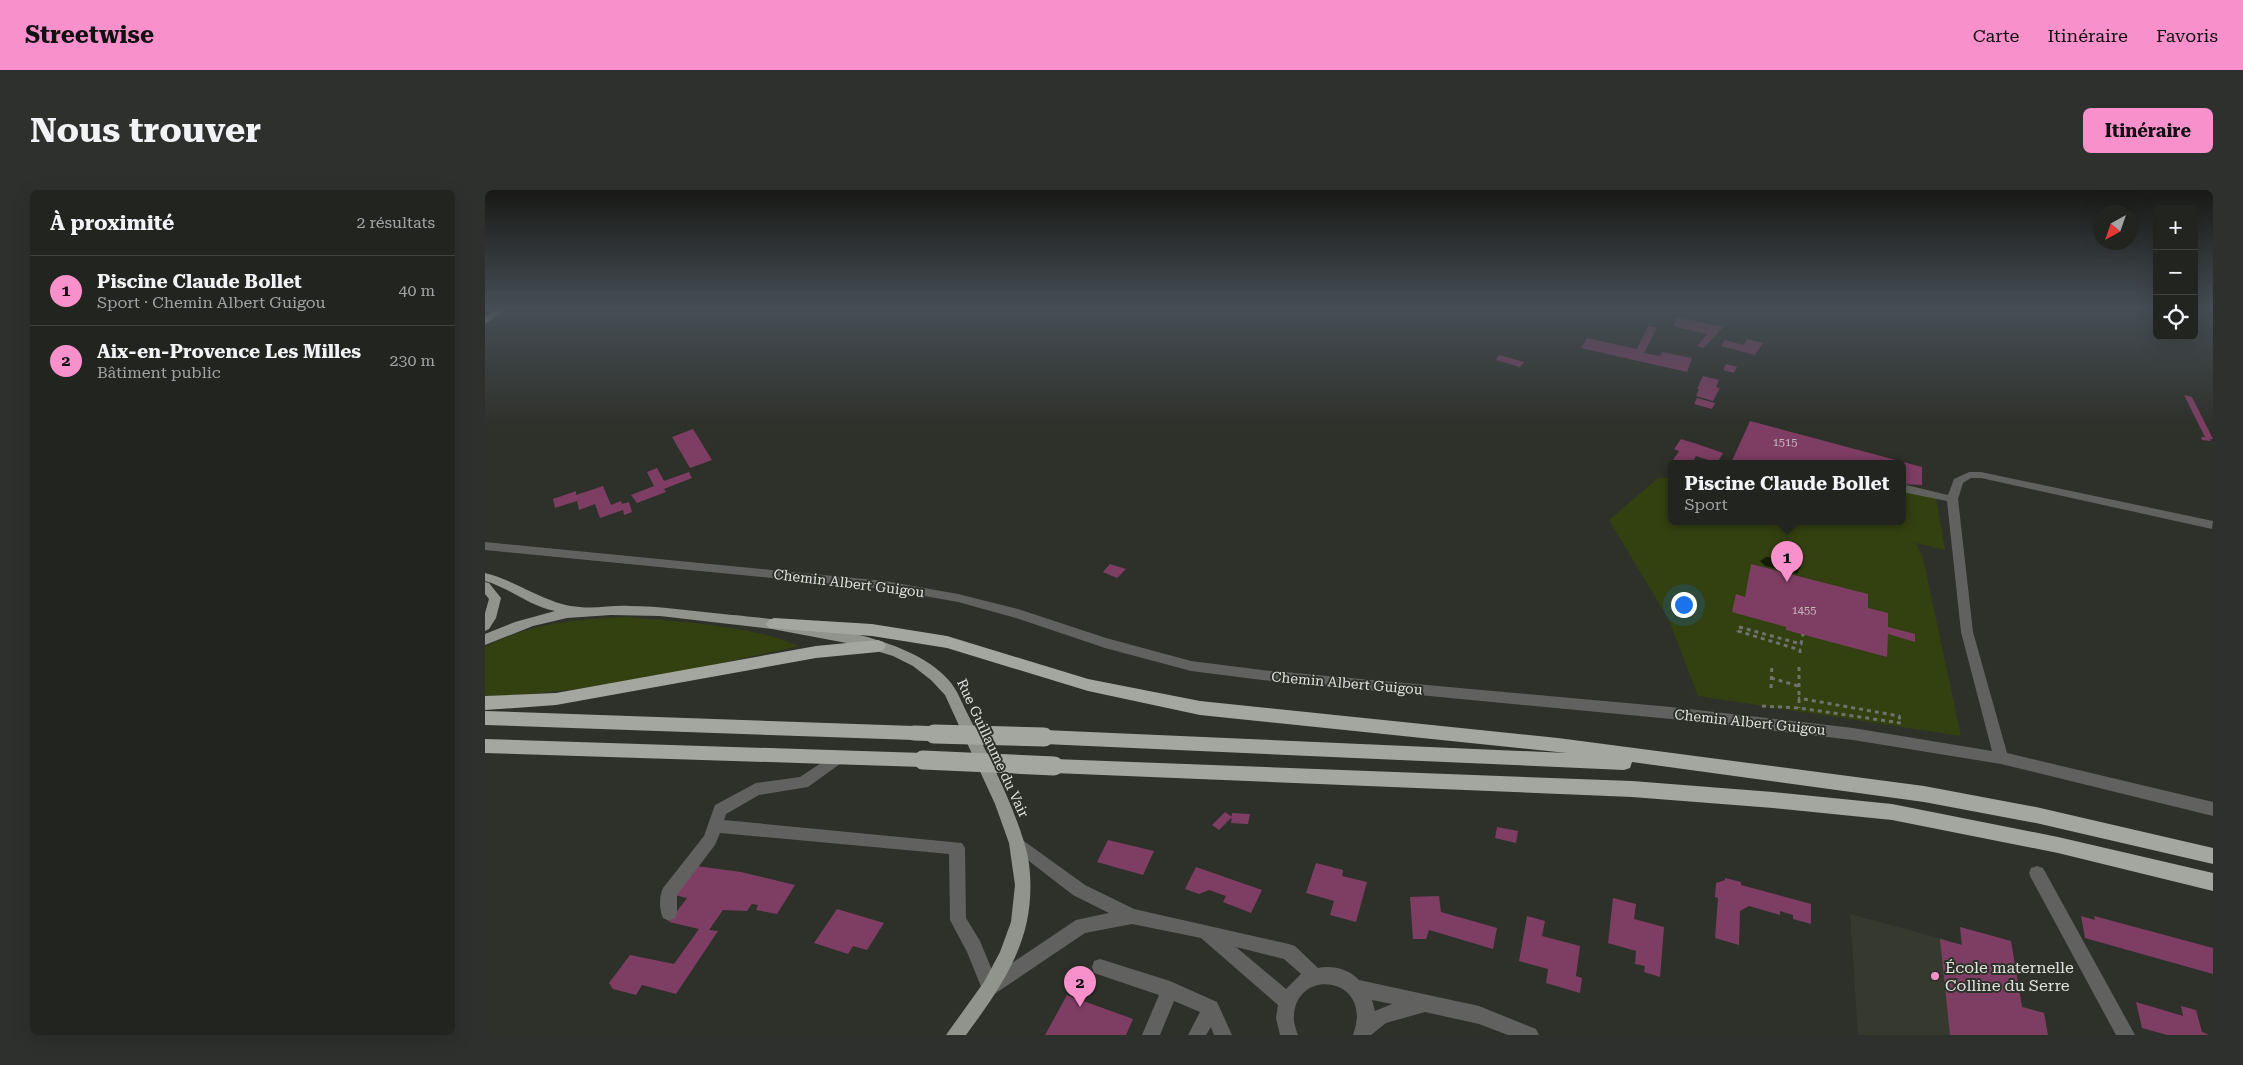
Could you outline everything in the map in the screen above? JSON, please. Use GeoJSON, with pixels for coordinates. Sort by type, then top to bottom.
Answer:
{"type":"FeatureCollection","features":[{"type":"Feature","properties":{"kind":"highway"},"geometry":{"type":"LineString","coordinates":[[774,624],[872,630],[947,642],[1088,685],[1200,708],[1558,745],[1924,794],[2036,815],[2213,856]]}},
{"type":"Feature","properties":{"kind":"highway"},"geometry":{"type":"LineString","coordinates":[[485,703],[556,699],[659,682],[816,652],[878,646]]}},
{"type":"Feature","properties":{"kind":"highway"},"geometry":{"type":"LineString","coordinates":[[485,718],[1044,737],[1718,767]]}},
{"type":"Feature","properties":{"kind":"highway"},"geometry":{"type":"LineString","coordinates":[[485,746],[923,760],[1633,789],[1773,800],[1892,812],[2058,845],[2213,882]]}},
{"type":"Feature","properties":{"kind":"main road","name":"Rue Guillaume du Vair"},"geometry":{"type":"LineString","coordinates":[[485,577],[501,581],[543,604],[580,612]]}},
{"type":"Feature","properties":{"kind":"main road"},"geometry":{"type":"LineString","coordinates":[[485,586],[495,598],[490,618],[485,626]]}},
{"type":"Feature","properties":{"kind":"main road","name":"Rue Guillaume du Vair"},"geometry":{"type":"LineString","coordinates":[[485,640],[505,630],[539,619],[580,612],[666,612],[774,624],[878,646],[928,669],[942,681],[950,692],[1002,804],[1017,843],[1023,886],[1019,922],[1007,956],[990,988],[955,1035]]}},
{"type":"Feature","properties":{"kind":"street"},"geometry":{"type":"LineString","coordinates":[[2001,758],[1967,632],[1952,499],[1958,481],[1969,476],[1981,475],[2212,525]]}},
{"type":"Feature","properties":{"kind":"street"},"geometry":{"type":"LineString","coordinates":[[1906,489],[1952,499]]}},
{"type":"Feature","properties":{"kind":"street","name":"Chemin Albert Guigou"},"geometry":{"type":"LineString","coordinates":[[485,546],[885,585],[958,598],[1026,617],[1141,654],[1200,667],[1262,675],[1558,702],[1834,731],[2001,758],[2213,809]]}},
{"type":"Feature","properties":{"kind":"street"},"geometry":{"type":"LineString","coordinates":[[669,912],[669,893],[711,840],[720,810],[756,789],[803,783],[839,758]]}},
{"type":"Feature","properties":{"kind":"street"},"geometry":{"type":"LineString","coordinates":[[715,826],[957,848],[958,920],[974,948],[990,988],[1082,926],[1131,916]]}},
{"type":"Feature","properties":{"kind":"street"},"geometry":{"type":"LineString","coordinates":[[1017,843],[1079,890],[1131,916],[1204,931],[1289,952],[1315,976]]}},
{"type":"Feature","properties":{"kind":"street"},"geometry":{"type":"LineString","coordinates":[[2037,873],[2126,1035]]}},
{"type":"Feature","properties":{"kind":"street"},"geometry":{"type":"LineString","coordinates":[[1204,931],[1287,1001]]}},
{"type":"Feature","properties":{"kind":"street"},"geometry":{"type":"LineString","coordinates":[[1100,966],[1170,990],[1211,1008],[1223,1035]]}},
{"type":"Feature","properties":{"kind":"street"},"geometry":{"type":"LineString","coordinates":[[1289,1035],[1284,1014],[1287,1001],[1298,985],[1315,976],[1337,976],[1357,988],[1364,1000],[1367,1013],[1364,1031]]}},
{"type":"Feature","properties":{"kind":"street"},"geometry":{"type":"LineString","coordinates":[[1357,988],[1428,1002],[1486,1017],[1530,1035]]}},
{"type":"Feature","properties":{"kind":"street"},"geometry":{"type":"LineString","coordinates":[[1151,1035],[1170,990]]}},
{"type":"Feature","properties":{"kind":"street"},"geometry":{"type":"LineString","coordinates":[[1364,1031],[1382,1016],[1428,1002]]}},
{"type":"Feature","properties":{"kind":"street"},"geometry":{"type":"LineString","coordinates":[[1197,1035],[1211,1008]]}},
{"type":"Feature","properties":{"kind":"path"},"geometry":{"type":"LineString","coordinates":[[1801,644],[1739,627],[1738,631],[1800,651],[1803,634]]}},
{"type":"Feature","properties":{"kind":"path"},"geometry":{"type":"LineString","coordinates":[[1771,688],[1772,664]]}},
{"type":"Feature","properties":{"kind":"path"},"geometry":{"type":"LineString","coordinates":[[1799,666],[1799,708]]}},
{"type":"Feature","properties":{"kind":"path"},"geometry":{"type":"LineString","coordinates":[[1771,678],[1798,686]]}},
{"type":"Feature","properties":{"kind":"path"},"geometry":{"type":"LineString","coordinates":[[1755,706],[1799,708],[1901,723],[1899,716],[1798,698]]}},
{"type":"Feature","properties":{"kind":"shaded area"},"geometry":{"type":"Polygon","coordinates":[[[1766,557],[1797,561],[1801,567],[1797,574],[1765,566],[1760,561],[1766,557]]]}},
{"type":"Feature","properties":{"kind":"shaded area","name":"École maternelle Colline du Serre"},"geometry":{"type":"Polygon","coordinates":[[[1850,914],[1961,944],[1960,927],[2011,941],[2022,1006],[2044,1013],[2048,1035],[1858,1035],[1850,914]]]}},
{"type":"Feature","properties":{"kind":"green space"},"geometry":{"type":"Polygon","coordinates":[[[1658,478],[1668,478],[1668,525],[1906,525],[1906,485],[1935,492],[1945,550],[1916,543],[1923,558],[1961,736],[1698,696],[1669,620],[1609,520],[1658,478]]]}},
{"type":"Feature","properties":{"kind":"green space"},"geometry":{"type":"Polygon","coordinates":[[[627,617],[737,629],[759,633],[799,646],[643,679],[564,691],[485,696],[485,647],[519,632],[537,627],[590,619],[627,617]]]}},
{"type":"Feature","properties":{"kind":"building"},"geometry":{"type":"Polygon","coordinates":[[[1583,348],[1646,348],[1644,353],[1660,356],[1662,352],[1692,358],[1687,372],[1583,348]]]}},
{"type":"Feature","properties":{"kind":"building"},"geometry":{"type":"Polygon","coordinates":[[[1730,348],[1759,348],[1755,355],[1730,348]]]}},
{"type":"Feature","properties":{"kind":"building"},"geometry":{"type":"Polygon","coordinates":[[[1499,355],[1524,362],[1520,367],[1496,360],[1499,355]]]}},
{"type":"Feature","properties":{"kind":"building"},"geometry":{"type":"Polygon","coordinates":[[[1726,364],[1737,367],[1734,373],[1723,370],[1726,364]]]}},
{"type":"Feature","properties":{"kind":"building"},"geometry":{"type":"Polygon","coordinates":[[[1703,376],[1719,380],[1716,387],[1720,388],[1713,401],[1696,396],[1703,376]]]}},
{"type":"Feature","properties":{"kind":"building"},"geometry":{"type":"Polygon","coordinates":[[[2184,395],[2192,397],[2213,439],[2210,439],[2211,441],[2202,440],[2201,437],[2205,437],[2184,395]]]}},
{"type":"Feature","properties":{"kind":"building"},"geometry":{"type":"Polygon","coordinates":[[[1697,398],[1715,403],[1712,409],[1694,404],[1697,398]]]}},
{"type":"Feature","properties":{"kind":"building"},"geometry":{"type":"Polygon","coordinates":[[[1750,421],[1896,460],[1732,460],[1750,421]]]}},
{"type":"Feature","properties":{"kind":"building"},"geometry":{"type":"Polygon","coordinates":[[[693,429],[712,460],[690,468],[672,437],[693,429]]]}},
{"type":"Feature","properties":{"kind":"building"},"geometry":{"type":"Polygon","coordinates":[[[1681,439],[1723,453],[1719,460],[1708,460],[1696,456],[1694,460],[1673,460],[1679,451],[1674,449],[1681,439]]]}},
{"type":"Feature","properties":{"kind":"building"},"geometry":{"type":"Polygon","coordinates":[[[1906,463],[1922,467],[1922,485],[1906,484],[1906,463]]]}},
{"type":"Feature","properties":{"kind":"building"},"geometry":{"type":"Polygon","coordinates":[[[657,468],[664,481],[689,472],[692,478],[664,489],[666,492],[637,503],[631,495],[654,486],[647,472],[657,468]]]}},
{"type":"Feature","properties":{"kind":"building"},"geometry":{"type":"Polygon","coordinates":[[[603,486],[611,505],[621,501],[622,504],[629,502],[632,512],[624,515],[623,510],[600,518],[595,504],[579,510],[577,501],[555,508],[553,499],[576,491],[576,495],[603,486]]]}},
{"type":"Feature","properties":{"kind":"building"},"geometry":{"type":"Polygon","coordinates":[[[1110,564],[1126,569],[1117,578],[1103,572],[1110,564]]]}},
{"type":"Feature","properties":{"kind":"building"},"geometry":{"type":"Polygon","coordinates":[[[1751,564],[1868,594],[1868,608],[1888,613],[1888,627],[1915,634],[1915,642],[1888,634],[1887,657],[1786,630],[1786,627],[1732,612],[1736,594],[1745,597],[1751,564]]]}},
{"type":"Feature","properties":{"kind":"building"},"geometry":{"type":"Polygon","coordinates":[[[1225,812],[1232,817],[1219,830],[1212,825],[1225,812]]]}},
{"type":"Feature","properties":{"kind":"building"},"geometry":{"type":"Polygon","coordinates":[[[1232,813],[1250,814],[1248,824],[1231,823],[1232,813]]]}},
{"type":"Feature","properties":{"kind":"building"},"geometry":{"type":"Polygon","coordinates":[[[1497,827],[1518,831],[1516,843],[1495,838],[1497,827]]]}},
{"type":"Feature","properties":{"kind":"building"},"geometry":{"type":"Polygon","coordinates":[[[1108,840],[1154,851],[1143,875],[1097,862],[1108,840]]]}},
{"type":"Feature","properties":{"kind":"building"},"geometry":{"type":"Polygon","coordinates":[[[1316,863],[1343,870],[1342,876],[1367,882],[1356,922],[1330,915],[1334,901],[1306,893],[1316,863]]]}},
{"type":"Feature","properties":{"kind":"building"},"geometry":{"type":"Polygon","coordinates":[[[696,866],[741,872],[795,885],[777,914],[756,910],[758,905],[752,904],[747,911],[723,910],[709,930],[718,931],[676,994],[642,985],[636,995],[613,989],[609,983],[630,955],[674,964],[699,929],[669,922],[687,898],[674,895],[696,866]]]}},
{"type":"Feature","properties":{"kind":"building"},"geometry":{"type":"Polygon","coordinates":[[[1196,867],[1262,890],[1251,913],[1223,902],[1226,896],[1209,890],[1199,894],[1185,889],[1196,867]]]}},
{"type":"Feature","properties":{"kind":"building"},"geometry":{"type":"Polygon","coordinates":[[[1725,878],[1741,882],[1741,885],[1811,904],[1811,924],[1793,919],[1793,915],[1780,911],[1780,915],[1749,906],[1740,911],[1739,945],[1715,938],[1718,898],[1715,897],[1716,883],[1725,880],[1725,878]]]}},
{"type":"Feature","properties":{"kind":"building"},"geometry":{"type":"Polygon","coordinates":[[[1439,896],[1441,912],[1497,928],[1493,949],[1429,930],[1426,939],[1413,939],[1410,897],[1439,896]]]}},
{"type":"Feature","properties":{"kind":"building"},"geometry":{"type":"Polygon","coordinates":[[[1613,898],[1636,904],[1634,919],[1664,927],[1660,977],[1644,972],[1645,966],[1635,964],[1636,951],[1608,943],[1613,898]]]}},
{"type":"Feature","properties":{"kind":"building"},"geometry":{"type":"Polygon","coordinates":[[[837,909],[884,923],[867,950],[853,946],[848,954],[814,943],[837,909]]]}},
{"type":"Feature","properties":{"kind":"building"},"geometry":{"type":"Polygon","coordinates":[[[1527,916],[1545,921],[1542,936],[1580,946],[1576,976],[1582,978],[1580,993],[1546,983],[1548,969],[1519,961],[1527,916]]]}},
{"type":"Feature","properties":{"kind":"building"},"geometry":{"type":"Polygon","coordinates":[[[2081,916],[2095,920],[2094,916],[2213,948],[2213,974],[2085,938],[2081,916]]]}},
{"type":"Feature","properties":{"kind":"building"},"geometry":{"type":"Polygon","coordinates":[[[1960,927],[2011,941],[2022,1007],[2044,1013],[2048,1035],[1950,1035],[1940,939],[1962,945],[1960,927]]]}},
{"type":"Feature","properties":{"kind":"building"},"geometry":{"type":"Polygon","coordinates":[[[1067,995],[1133,1019],[1126,1035],[1045,1035],[1067,995]]]}},
{"type":"Feature","properties":{"kind":"building"},"geometry":{"type":"Polygon","coordinates":[[[2136,1002],[2183,1016],[2181,1006],[2196,1010],[2202,1032],[2211,1035],[2167,1035],[2142,1028],[2136,1002]]]}},
{"type":"Feature","properties":{"kind":"place","name":"Piscine Claude Bollet"},"geometry":{"type":"Point","coordinates":[1787,582]}},
{"type":"Feature","properties":{"kind":"place","name":"École maternelle Colline du Serre"},"geometry":{"type":"Point","coordinates":[1935,976]}},
{"type":"Feature","properties":{"kind":"place","name":"Aix-en-Provence Les Milles"},"geometry":{"type":"Point","coordinates":[1080,1007]}}]}
